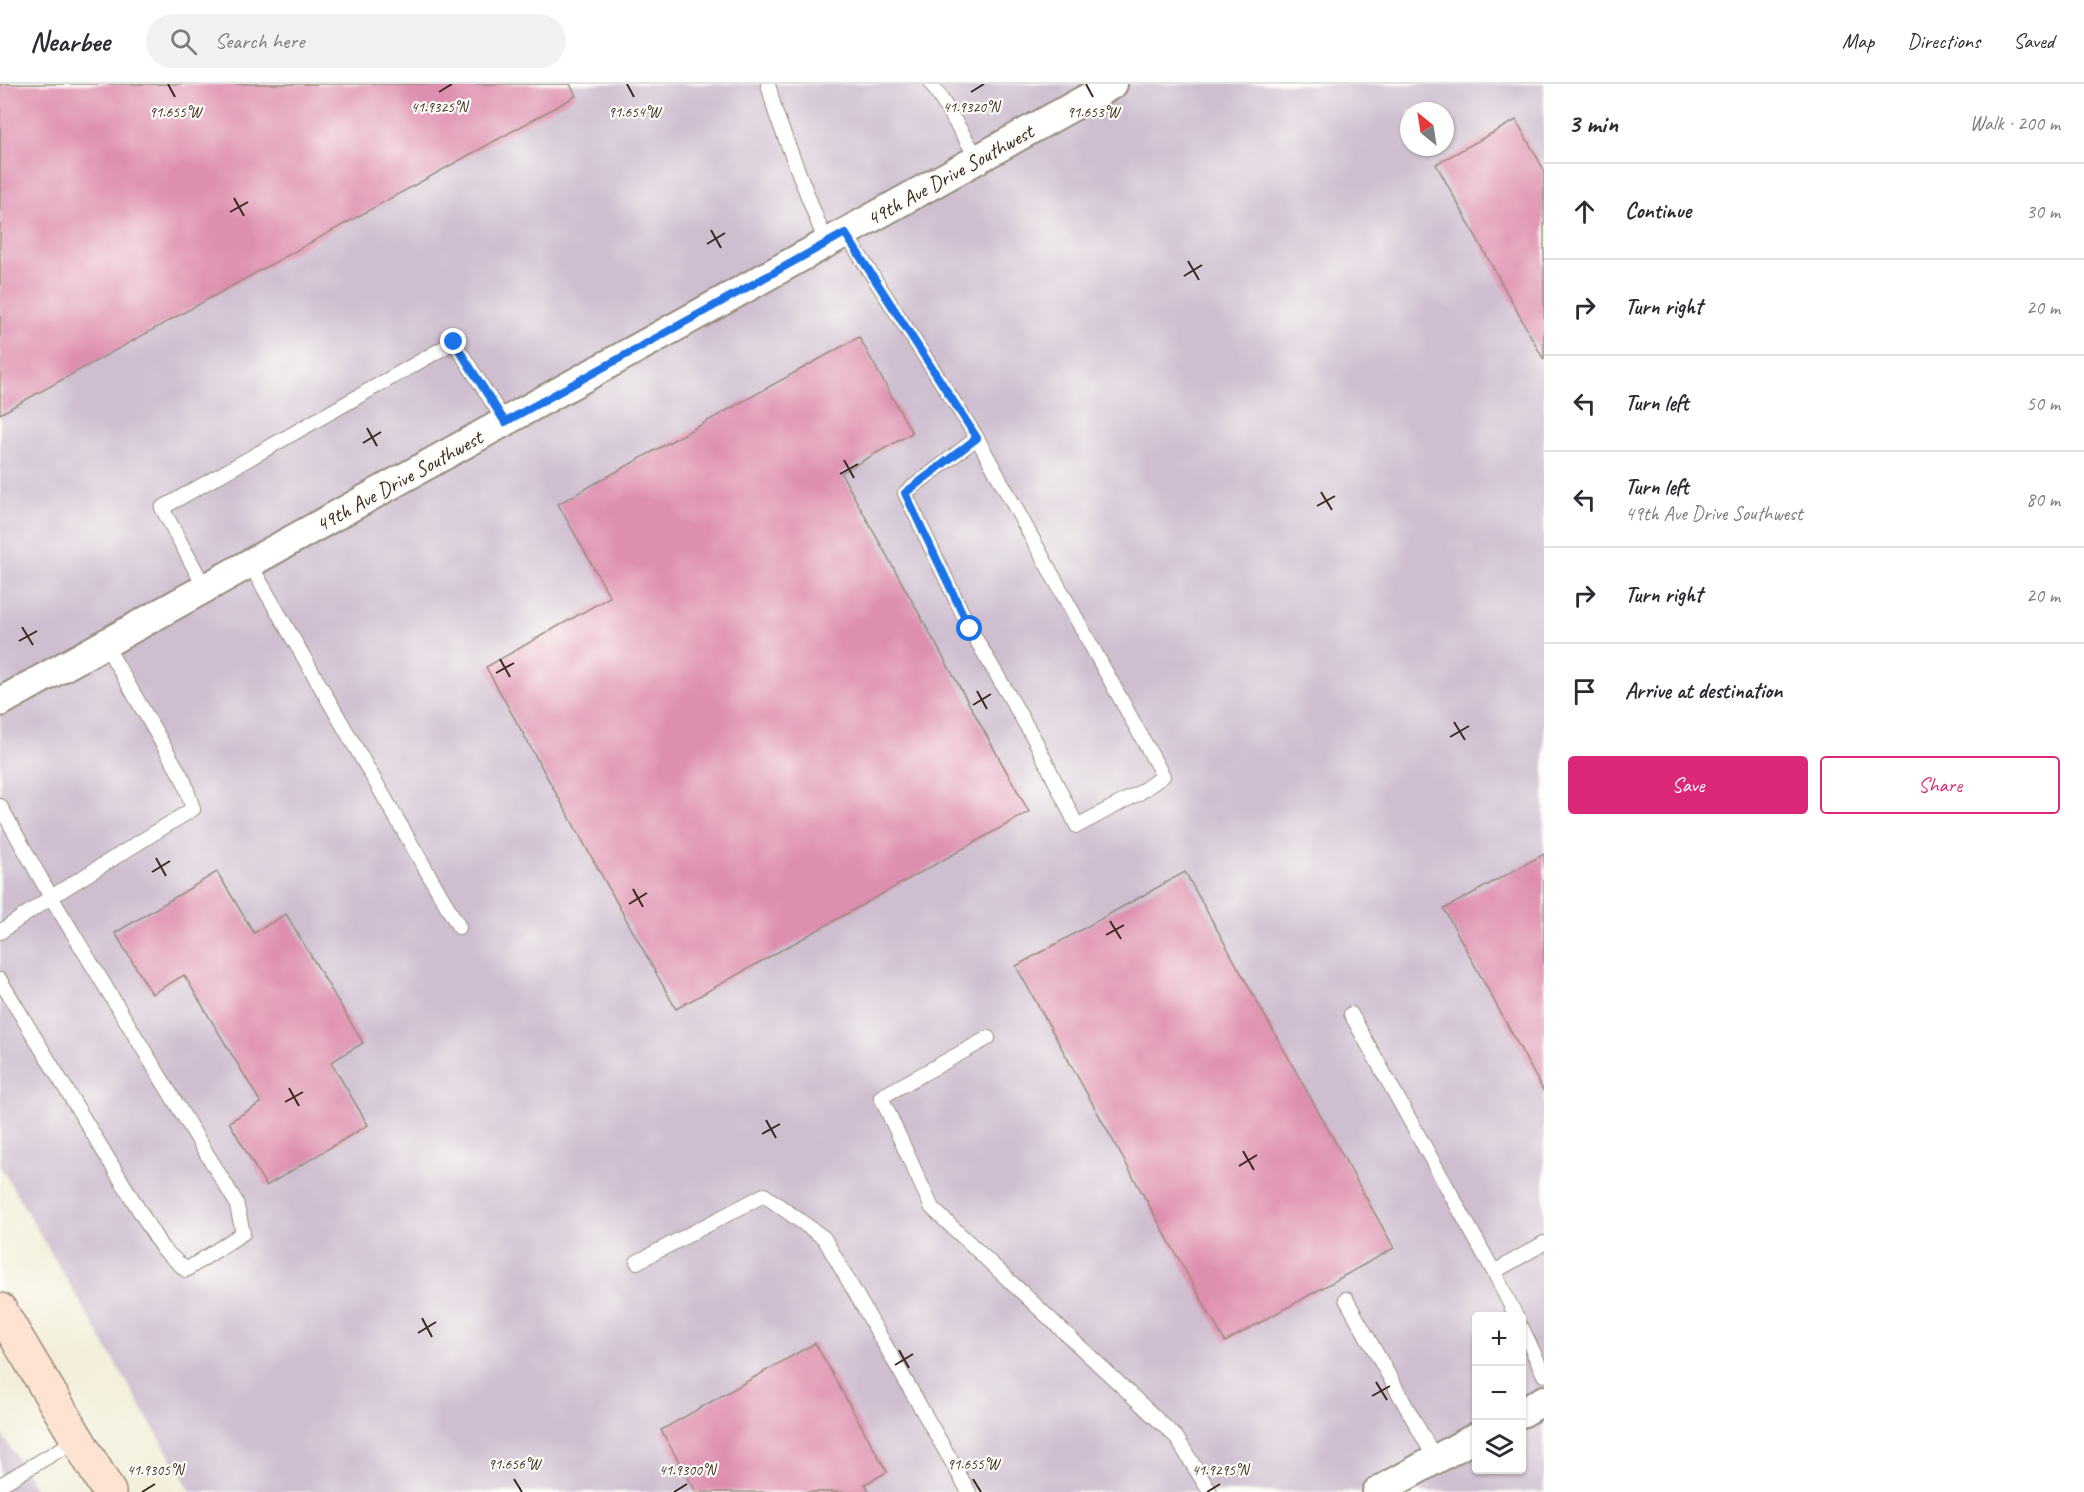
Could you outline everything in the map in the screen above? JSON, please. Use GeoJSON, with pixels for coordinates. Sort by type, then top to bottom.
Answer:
{"type":"FeatureCollection","features":[{"type":"Feature","properties":{"kind":"main road"},"geometry":{"type":"LineString","coordinates":[[0,1310],[109,1492]]}},
{"type":"Feature","properties":{"kind":"street","name":"49th Ave Drive Southwest"},"geometry":{"type":"LineString","coordinates":[[0,702],[1113,84]]}},
{"type":"Feature","properties":{"kind":"street"},"geometry":{"type":"LineString","coordinates":[[1526,1410],[1544,1400]]}},
{"type":"Feature","properties":{"kind":"street"},"geometry":{"type":"LineString","coordinates":[[1377,1492],[1472,1439]]}},
{"type":"Feature","properties":{"kind":"lane"},"geometry":{"type":"LineString","coordinates":[[768,84],[776,114],[836,238],[977,438],[1163,776],[1139,793],[1077,826],[1036,742],[970,629],[905,493],[977,438]]}},
{"type":"Feature","properties":{"kind":"lane"},"geometry":{"type":"LineString","coordinates":[[932,84],[978,159]]}},
{"type":"Feature","properties":{"kind":"lane"},"geometry":{"type":"LineString","coordinates":[[205,588],[162,508],[454,342],[505,422]]}},
{"type":"Feature","properties":{"kind":"lane"},"geometry":{"type":"LineString","coordinates":[[250,564],[459,927]]}},
{"type":"Feature","properties":{"kind":"lane"},"geometry":{"type":"LineString","coordinates":[[0,932],[51,897],[193,809],[184,781],[105,644]]}},
{"type":"Feature","properties":{"kind":"lane"},"geometry":{"type":"LineString","coordinates":[[0,806],[51,897],[236,1202],[243,1233],[186,1270],[162,1248],[0,980]]}},
{"type":"Feature","properties":{"kind":"lane"},"geometry":{"type":"LineString","coordinates":[[1351,1014],[1494,1272],[1514,1312]]}},
{"type":"Feature","properties":{"kind":"lane"},"geometry":{"type":"LineString","coordinates":[[988,1038],[881,1097],[932,1208],[1176,1437],[1210,1492]]}},
{"type":"Feature","properties":{"kind":"lane"},"geometry":{"type":"LineString","coordinates":[[637,1262],[764,1195],[824,1238],[969,1492]]}},
{"type":"Feature","properties":{"kind":"lane"},"geometry":{"type":"LineString","coordinates":[[1494,1272],[1544,1244]]}},
{"type":"Feature","properties":{"kind":"lane"},"geometry":{"type":"LineString","coordinates":[[1346,1299],[1436,1460]]}},
{"type":"Feature","properties":{"kind":"lane"},"geometry":{"type":"LineString","coordinates":[[1526,1338],[1544,1375]]}},
{"type":"Feature","properties":{"kind":"lane"},"geometry":{"type":"LineString","coordinates":[[0,1485],[78,1440]]}},
{"type":"Feature","properties":{"kind":"shaded area"},"geometry":{"type":"Polygon","coordinates":[[[0,84],[1544,84],[1544,1492],[191,1492],[0,1166],[0,84]]]}},
{"type":"Feature","properties":{"kind":"shaded area"},"geometry":{"type":"Polygon","coordinates":[[[0,1430],[37,1492],[0,1492],[0,1430]]]}},
{"type":"Feature","properties":{"kind":"building"},"geometry":{"type":"Polygon","coordinates":[[[0,84],[570,84],[576,96],[0,414],[0,84]]]}},
{"type":"Feature","properties":{"kind":"building"},"geometry":{"type":"Polygon","coordinates":[[[1516,120],[1544,170],[1544,360],[1436,164],[1516,120]]]}},
{"type":"Feature","properties":{"kind":"building"},"geometry":{"type":"Polygon","coordinates":[[[859,337],[912,433],[841,473],[1029,812],[676,1009],[486,667],[610,597],[558,504],[859,337]]]}},
{"type":"Feature","properties":{"kind":"building"},"geometry":{"type":"Polygon","coordinates":[[[1544,854],[1544,1092],[1444,909],[1544,854]]]}},
{"type":"Feature","properties":{"kind":"building"},"geometry":{"type":"Polygon","coordinates":[[[217,872],[254,933],[286,914],[363,1043],[331,1062],[368,1125],[266,1186],[229,1122],[261,1103],[184,975],[152,994],[115,933],[217,872]]]}},
{"type":"Feature","properties":{"kind":"building"},"geometry":{"type":"Polygon","coordinates":[[[1185,872],[1394,1248],[1225,1342],[1016,966],[1185,872]]]}},
{"type":"Feature","properties":{"kind":"building"},"geometry":{"type":"Polygon","coordinates":[[[815,1343],[887,1472],[865,1484],[870,1492],[696,1492],[661,1430],[815,1343]]]}},
{"type":"Feature","properties":{"kind":"route"},"geometry":{"type":"LineString","coordinates":[[454,342],[505,422],[845,233],[977,438],[905,493],[970,629]]}}]}
